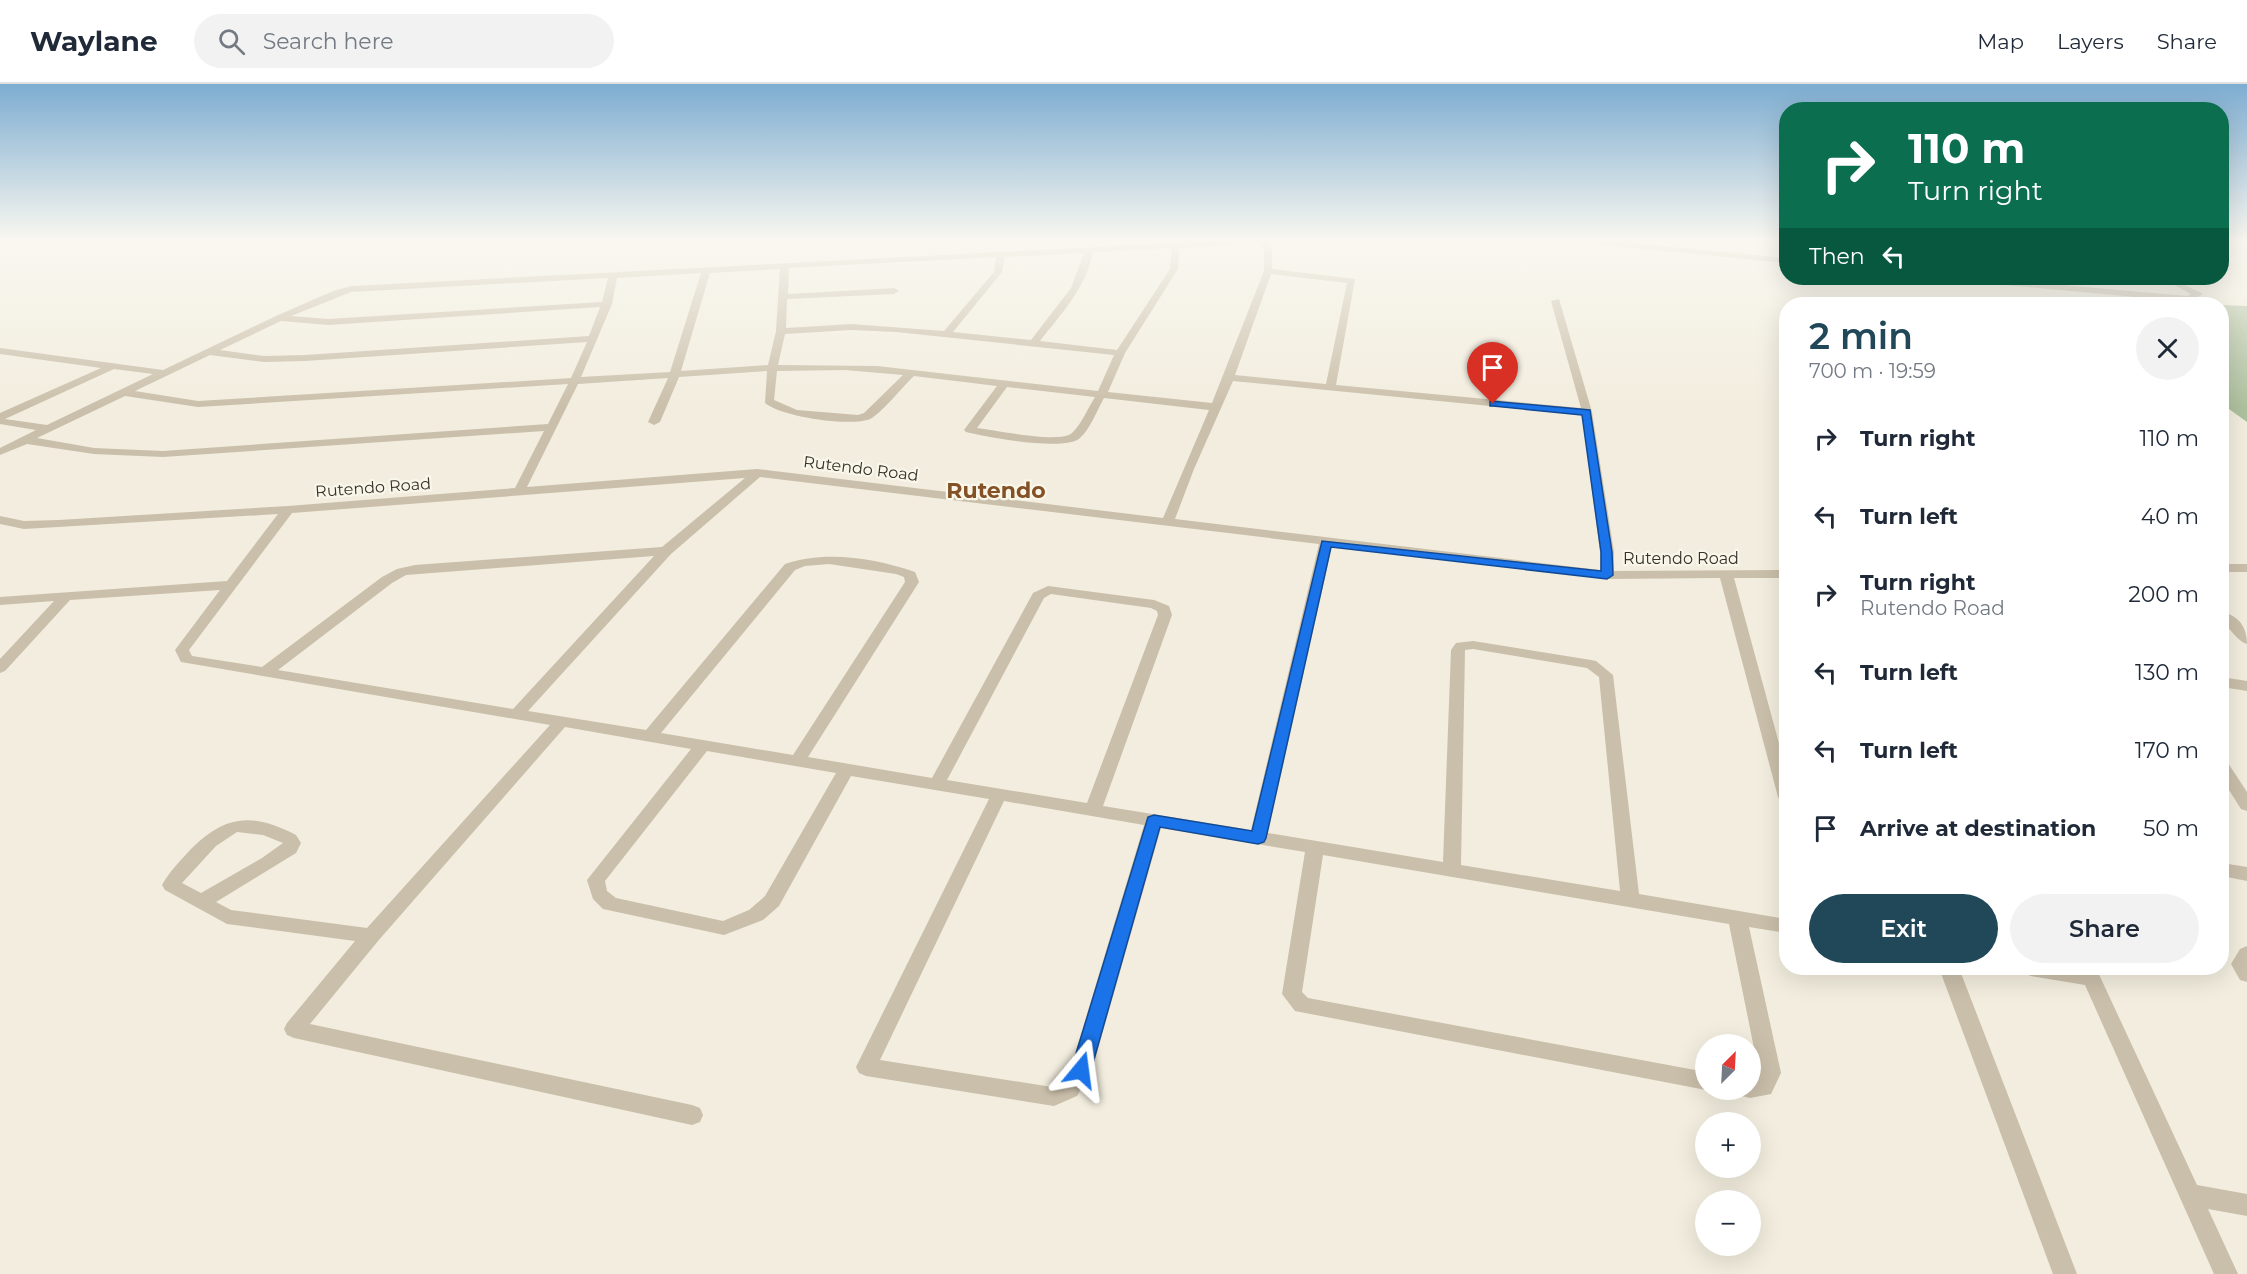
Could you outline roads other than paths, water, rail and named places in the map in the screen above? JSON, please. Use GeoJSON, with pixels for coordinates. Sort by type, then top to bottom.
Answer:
{"type":"FeatureCollection","features":[{"type":"Feature","properties":{"kind":"street"},"geometry":{"type":"LineString","coordinates":[[0,452],[328,297]]}},
{"type":"Feature","properties":{"kind":"street"},"geometry":{"type":"LineString","coordinates":[[519,492],[574,381],[609,297]]}},
{"type":"Feature","properties":{"kind":"street"},"geometry":{"type":"LineString","coordinates":[[654,422],[674,376],[698,297]]}},
{"type":"Feature","properties":{"kind":"street"},"geometry":{"type":"LineString","coordinates":[[792,297],[783,297],[781,331],[772,368],[769,401],[774,406],[787,411],[858,418],[875,412],[910,373]]}},
{"type":"Feature","properties":{"kind":"street"},"geometry":{"type":"LineString","coordinates":[[946,335],[978,297]]}},
{"type":"Feature","properties":{"kind":"street"},"geometry":{"type":"LineString","coordinates":[[1033,344],[1068,297]]}},
{"type":"Feature","properties":{"kind":"street"},"geometry":{"type":"LineString","coordinates":[[1004,383],[970,430],[1052,441],[1069,440],[1077,435],[1102,393],[1120,353],[1156,297]]}},
{"type":"Feature","properties":{"kind":"street"},"geometry":{"type":"LineString","coordinates":[[1167,523],[1229,378],[1259,297]]}},
{"type":"Feature","properties":{"kind":"street"},"geometry":{"type":"LineString","coordinates":[[1330,388],[1349,297]]}},
{"type":"Feature","properties":{"kind":"street"},"geometry":{"type":"LineString","coordinates":[[1556,301],[1587,412],[1606,552],[1607,575]]}},
{"type":"Feature","properties":{"kind":"street"},"geometry":{"type":"LineString","coordinates":[[279,318],[328,322],[607,304]]}},
{"type":"Feature","properties":{"kind":"street"},"geometry":{"type":"LineString","coordinates":[[781,331],[851,327],[1120,353]]}},
{"type":"Feature","properties":{"kind":"street"},"geometry":{"type":"LineString","coordinates":[[208,352],[264,359],[305,358],[592,339]]}},
{"type":"Feature","properties":{"kind":"street"},"geometry":{"type":"LineString","coordinates":[[0,351],[165,373]]}},
{"type":"Feature","properties":{"kind":"street"},"geometry":{"type":"LineString","coordinates":[[0,419],[111,367]]}},
{"type":"Feature","properties":{"kind":"street"},"geometry":{"type":"LineString","coordinates":[[124,393],[198,404],[241,403],[772,368],[845,367],[1215,407]]}},
{"type":"Feature","properties":{"kind":"street"},"geometry":{"type":"LineString","coordinates":[[1229,378],[1587,412]]}},
{"type":"Feature","properties":{"kind":"street"},"geometry":{"type":"LineString","coordinates":[[0,419],[48,429]]}},
{"type":"Feature","properties":{"kind":"street"},"geometry":{"type":"LineString","coordinates":[[26,440],[94,451],[163,454],[550,428]]}},
{"type":"Feature","properties":{"kind":"street"},"geometry":{"type":"LineString","coordinates":[[516,715],[666,551],[757,473]]}},
{"type":"Feature","properties":{"kind":"street","name":"Rutendo Road"},"geometry":{"type":"LineString","coordinates":[[0,520],[24,525],[59,524],[288,510],[757,473],[1607,575],[1779,574]]}},
{"type":"Feature","properties":{"kind":"street"},"geometry":{"type":"LineString","coordinates":[[288,510],[182,650],[186,659],[1779,925]]}},
{"type":"Feature","properties":{"kind":"street"},"geometry":{"type":"LineString","coordinates":[[1258,838],[1326,543]]}},
{"type":"Feature","properties":{"kind":"street"},"geometry":{"type":"LineString","coordinates":[[264,673],[387,580],[402,572],[415,569],[666,551]]}},
{"type":"Feature","properties":{"kind":"street"},"geometry":{"type":"LineString","coordinates":[[649,737],[790,567],[800,562],[816,559],[899,571],[910,575],[912,582],[797,761]]}},
{"type":"Feature","properties":{"kind":"street"},"geometry":{"type":"LineString","coordinates":[[2229,568],[2247,568]]}},
{"type":"Feature","properties":{"kind":"street"},"geometry":{"type":"LineString","coordinates":[[1726,575],[1779,771]]}},
{"type":"Feature","properties":{"kind":"street"},"geometry":{"type":"LineString","coordinates":[[0,601],[233,585]]}},
{"type":"Feature","properties":{"kind":"street"},"geometry":{"type":"LineString","coordinates":[[936,784],[1038,596],[1048,590],[1154,604],[1164,609],[1165,615],[1093,811]]}},
{"type":"Feature","properties":{"kind":"street"},"geometry":{"type":"LineString","coordinates":[[0,668],[65,598]]}},
{"type":"Feature","properties":{"kind":"street"},"geometry":{"type":"LineString","coordinates":[[2229,621],[2247,640]]}},
{"type":"Feature","properties":{"kind":"street"},"geometry":{"type":"LineString","coordinates":[[1452,870],[1458,650],[1461,646],[1473,645],[1592,664],[1606,675],[1630,900]]}},
{"type":"Feature","properties":{"kind":"street"},"geometry":{"type":"LineString","coordinates":[[2229,683],[2247,686]]}},
{"type":"Feature","properties":{"kind":"street"},"geometry":{"type":"LineString","coordinates":[[561,722],[370,936],[294,1029],[692,1115]]}},
{"type":"Feature","properties":{"kind":"street"},"geometry":{"type":"LineString","coordinates":[[702,746],[596,880],[599,894],[610,904],[724,928],[756,915],[772,901],[846,770]]}},
{"type":"Feature","properties":{"kind":"street"},"geometry":{"type":"LineString","coordinates":[[2229,778],[2247,805]]}},
{"type":"Feature","properties":{"kind":"street"},"geometry":{"type":"LineString","coordinates":[[999,795],[866,1067],[1054,1097],[1070,1089],[1081,1070],[1154,821]]}},
{"type":"Feature","properties":{"kind":"street"},"geometry":{"type":"LineString","coordinates":[[201,903],[226,884],[277,858],[290,848],[292,843],[290,839],[264,829],[235,826],[196,853],[171,885],[201,903],[227,917],[370,936]]}},
{"type":"Feature","properties":{"kind":"street"},"geometry":{"type":"LineString","coordinates":[[1315,848],[1292,994],[1302,1005],[1695,1079]]}},
{"type":"Feature","properties":{"kind":"street"},"geometry":{"type":"LineString","coordinates":[[2229,871],[2247,874]]}},
{"type":"Feature","properties":{"kind":"street"},"geometry":{"type":"LineString","coordinates":[[1737,917],[1770,1073],[1761,1087]]}},
{"type":"Feature","properties":{"kind":"street"},"geometry":{"type":"LineString","coordinates":[[2247,954],[2241,964],[2247,974]]}},
{"type":"Feature","properties":{"kind":"street"},"geometry":{"type":"LineString","coordinates":[[1952,975],[2065,1274]]}},
{"type":"Feature","properties":{"kind":"street"},"geometry":{"type":"LineString","coordinates":[[2090,975],[2226,1274]]}},
{"type":"Feature","properties":{"kind":"street"},"geometry":{"type":"LineString","coordinates":[[2192,1195],[2247,1205]]}},
{"type":"Feature","properties":{"kind":"district","name":"Rutendo"},"geometry":{"type":"Point","coordinates":[996,490]}}]}
